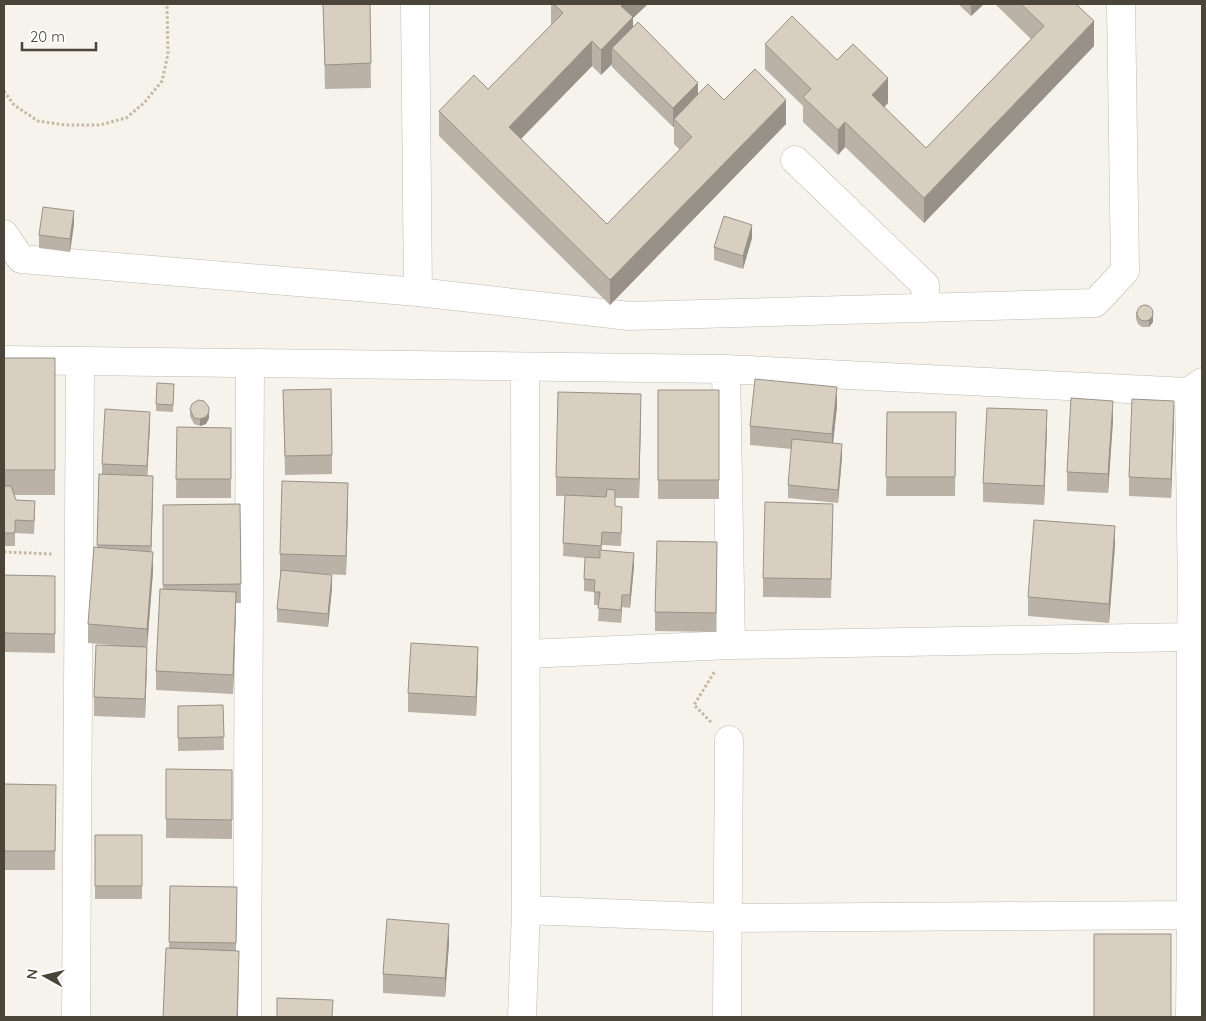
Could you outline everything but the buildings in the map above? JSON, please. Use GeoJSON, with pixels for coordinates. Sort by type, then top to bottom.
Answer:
{"type":"FeatureCollection","features":[{"type":"Feature","properties":{"kind":"street"},"geometry":{"type":"LineString","coordinates":[[415,4],[418,292]]}},
{"type":"Feature","properties":{"kind":"street"},"geometry":{"type":"LineString","coordinates":[[4,234],[20,259],[418,292],[629,316],[1095,303],[1125,271],[1121,4]]}},
{"type":"Feature","properties":{"kind":"street"},"geometry":{"type":"LineString","coordinates":[[795,160],[925,285],[926,308]]}},
{"type":"Feature","properties":{"kind":"street"},"geometry":{"type":"LineString","coordinates":[[4,360],[726,369],[1195,387],[1197,592],[1191,637],[1192,914],[1190,1017]]}},
{"type":"Feature","properties":{"kind":"street"},"geometry":{"type":"LineString","coordinates":[[76,1017],[80,361]]}},
{"type":"Feature","properties":{"kind":"street"},"geometry":{"type":"LineString","coordinates":[[247,1017],[250,363]]}},
{"type":"Feature","properties":{"kind":"street"},"geometry":{"type":"LineString","coordinates":[[522,1017],[526,910],[526,367]]}},
{"type":"Feature","properties":{"kind":"street"},"geometry":{"type":"LineString","coordinates":[[726,369],[731,645]]}},
{"type":"Feature","properties":{"kind":"street"},"geometry":{"type":"LineString","coordinates":[[526,654],[731,645],[1191,637]]}},
{"type":"Feature","properties":{"kind":"street"},"geometry":{"type":"LineString","coordinates":[[727,1017],[729,740]]}},
{"type":"Feature","properties":{"kind":"street"},"geometry":{"type":"LineString","coordinates":[[526,910],[728,918],[1192,914]]}},
{"type":"Feature","properties":{"kind":"path"},"geometry":{"type":"LineString","coordinates":[[4,91],[14,105],[38,121],[65,125],[100,125],[126,118],[144,103],[162,81],[168,54],[167,4]]}},
{"type":"Feature","properties":{"kind":"path"},"geometry":{"type":"LineString","coordinates":[[4,552],[79,554]]}},
{"type":"Feature","properties":{"kind":"path"},"geometry":{"type":"LineString","coordinates":[[729,740],[694,705],[731,645]]}}]}
